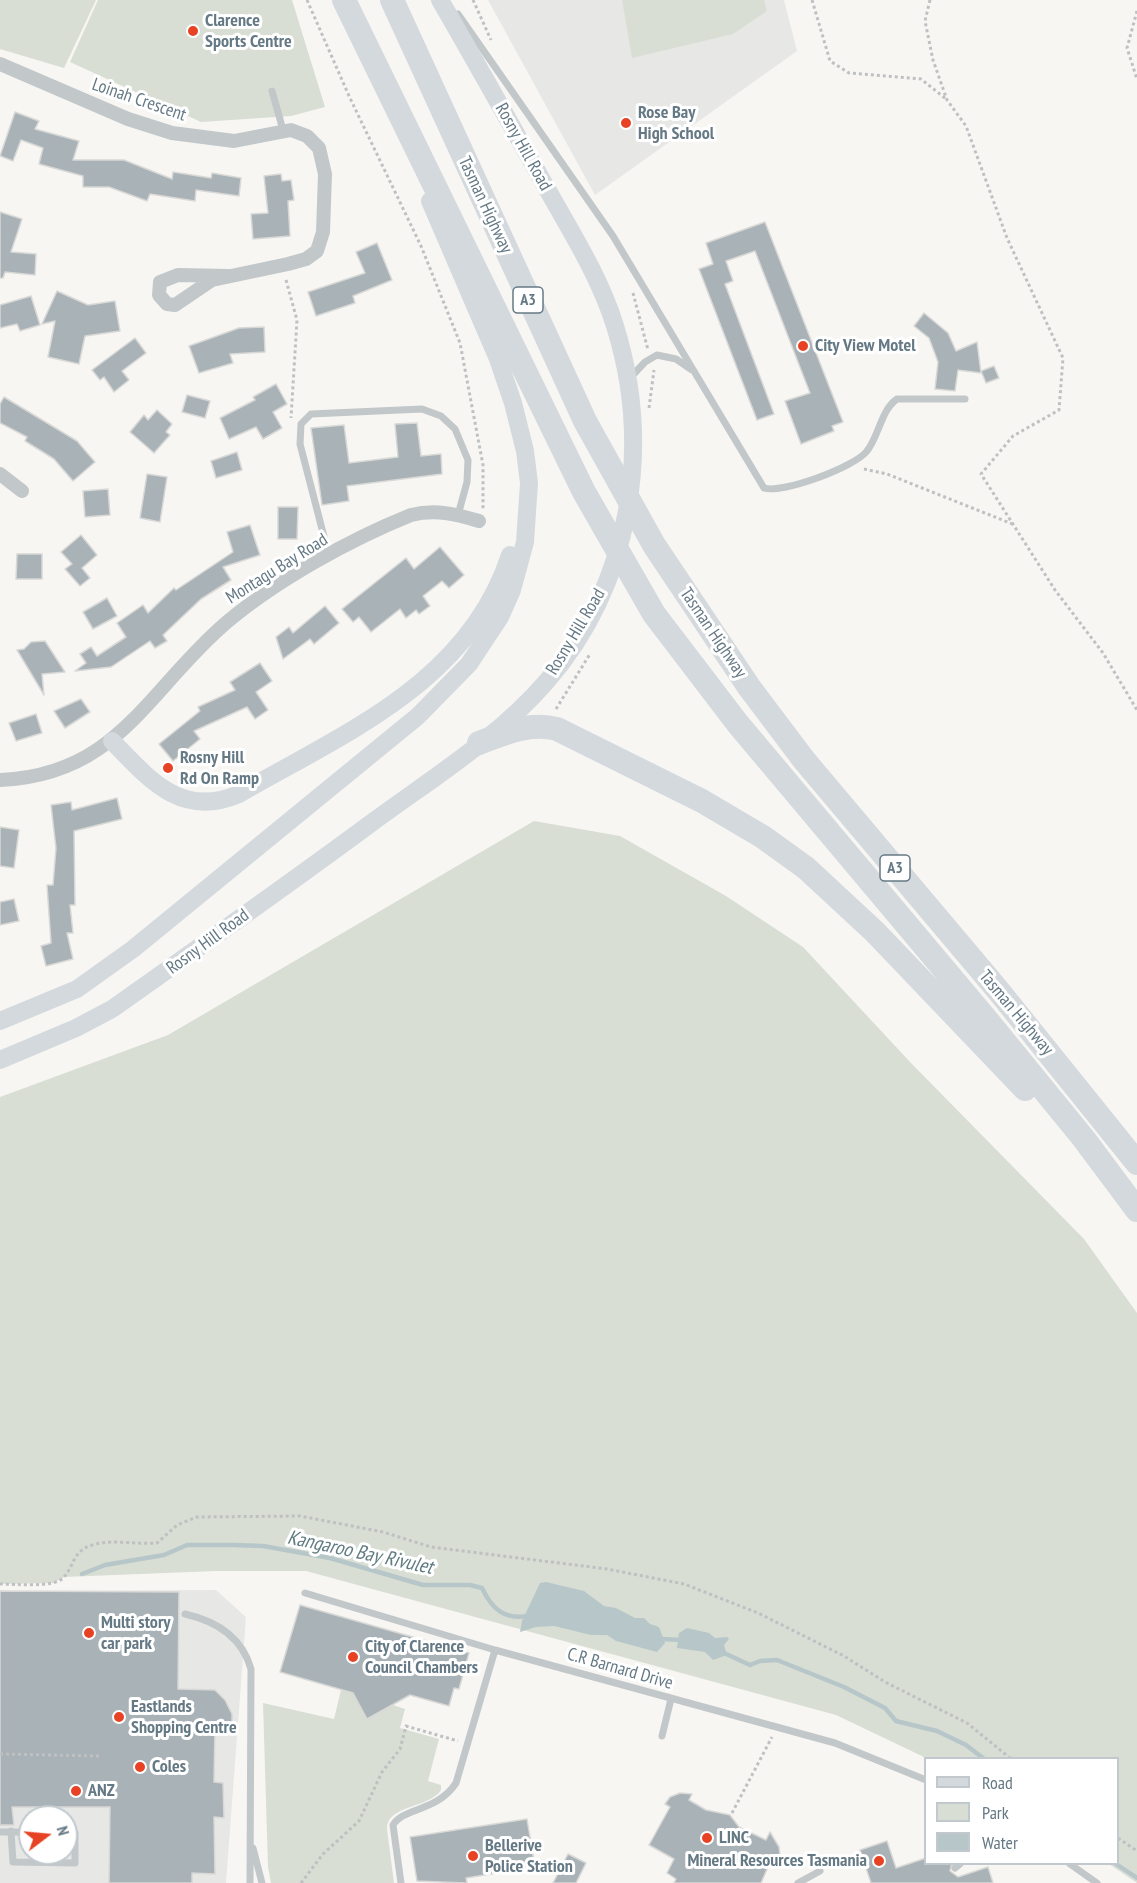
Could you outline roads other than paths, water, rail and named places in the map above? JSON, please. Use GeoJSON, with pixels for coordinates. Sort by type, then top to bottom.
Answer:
{"type":"FeatureCollection","features":[{"type":"Feature","properties":{"kind":"highway","name":"Tasman Highway"},"geometry":{"type":"LineString","coordinates":[[344,0],[584,492],[654,614],[738,724],[1026,1067],[1136,1209]]}},
{"type":"Feature","properties":{"kind":"highway","name":"Tasman Highway"},"geometry":{"type":"LineString","coordinates":[[390,0],[585,421],[666,563],[749,687],[804,760],[997,989],[1137,1163]]}},
{"type":"Feature","properties":{"kind":"highway"},"geometry":{"type":"LineString","coordinates":[[479,743],[525,728],[544,726],[557,729],[702,801],[764,837],[806,868],[875,932],[1136,1209]]}},
{"type":"Feature","properties":{"kind":"main road","name":"Rosny Hill Road"},"geometry":{"type":"LineString","coordinates":[[0,1060],[76,1028],[112,1009],[274,895],[479,743],[512,716],[547,681],[580,633],[601,596],[625,524],[634,467],[634,430],[629,380],[614,323],[594,273],[440,0]]}},
{"type":"Feature","properties":{"kind":"main road","name":"Tasman Highway"},"geometry":{"type":"LineString","coordinates":[[408,132],[412,157],[498,359],[520,430]]}},
{"type":"Feature","properties":{"kind":"main road"},"geometry":{"type":"LineString","coordinates":[[112,741],[139,769],[169,792],[190,801],[214,803],[239,794],[409,694],[466,639],[481,618],[501,581],[520,516],[523,477],[520,430]]}},
{"type":"Feature","properties":{"kind":"main road"},"geometry":{"type":"LineString","coordinates":[[0,1021],[76,989],[115,963],[418,716],[469,664],[500,617],[512,590],[525,542],[529,483],[520,430]]}},
{"type":"Feature","properties":{"kind":"street","name":"Loinah Crescent"},"geometry":{"type":"LineString","coordinates":[[0,64],[128,119],[172,133],[234,141],[248,140],[283,129]]}},
{"type":"Feature","properties":{"kind":"street"},"geometry":{"type":"LineString","coordinates":[[229,276],[306,259],[313,256],[321,245],[325,174],[322,156],[308,136],[283,129]]}},
{"type":"Feature","properties":{"kind":"street"},"geometry":{"type":"LineString","coordinates":[[0,474],[22,491]]}},
{"type":"Feature","properties":{"kind":"street","name":"Montagu Bay Road"},"geometry":{"type":"LineString","coordinates":[[0,780],[54,771],[112,741],[136,720],[191,656],[228,621],[279,584],[329,556],[411,515],[436,511],[479,521]]}},
{"type":"Feature","properties":{"kind":"lane"},"geometry":{"type":"LineString","coordinates":[[448,0],[613,236],[764,488],[771,490],[790,486],[848,465],[867,452],[886,411],[897,399],[964,399]]}},
{"type":"Feature","properties":{"kind":"lane"},"geometry":{"type":"LineString","coordinates":[[272,91],[283,129]]}},
{"type":"Feature","properties":{"kind":"lane"},"geometry":{"type":"LineString","coordinates":[[629,380],[650,358],[661,355],[669,356],[694,372]]}},
{"type":"Feature","properties":{"kind":"lane"},"geometry":{"type":"LineString","coordinates":[[329,556],[300,444],[301,424],[311,414],[422,409],[441,416],[454,429],[468,460],[467,482],[458,515]]}},
{"type":"Feature","properties":{"kind":"lane","name":"C.R Barnard Drive"},"geometry":{"type":"LineString","coordinates":[[305,1593],[495,1650],[856,1750],[924,1779]]}},
{"type":"Feature","properties":{"kind":"lane"},"geometry":{"type":"LineString","coordinates":[[185,1614],[211,1621],[234,1639],[249,1659],[253,1687],[250,1883]]}},
{"type":"Feature","properties":{"kind":"lane"},"geometry":{"type":"LineString","coordinates":[[400,1883],[393,1825],[400,1817],[434,1804],[449,1794],[456,1783],[495,1650]]}},
{"type":"Feature","properties":{"kind":"lane"},"geometry":{"type":"LineString","coordinates":[[662,1736],[671,1699]]}},
{"type":"Feature","properties":{"kind":"lane"},"geometry":{"type":"LineString","coordinates":[[11,1831],[13,1862],[18,1862]]}},
{"type":"Feature","properties":{"kind":"lane"},"geometry":{"type":"LineString","coordinates":[[0,1832],[18,1831]]}},
{"type":"Feature","properties":{"kind":"lane"},"geometry":{"type":"LineString","coordinates":[[250,1837],[262,1883]]}},
{"type":"Feature","properties":{"kind":"lane"},"geometry":{"type":"LineString","coordinates":[[1073,1865],[1097,1883]]}},
{"type":"Feature","properties":{"kind":"lane"},"geometry":{"type":"LineString","coordinates":[[798,1883],[820,1871]]}},
{"type":"Feature","properties":{"kind":"water"},"geometry":{"type":"Polygon","coordinates":[[[546,1582],[584,1591],[604,1606],[616,1608],[635,1618],[644,1618],[650,1624],[659,1627],[665,1643],[657,1652],[616,1641],[607,1635],[591,1635],[554,1626],[536,1627],[520,1632],[522,1621],[540,1583],[546,1582]]]}},
{"type":"Feature","properties":{"kind":"water"},"geometry":{"type":"Polygon","coordinates":[[[687,1628],[709,1633],[715,1638],[727,1637],[729,1639],[724,1645],[727,1655],[713,1660],[705,1652],[677,1648],[679,1633],[687,1628]]]}},
{"type":"Feature","properties":{"kind":"waterway","name":"Kangaroo Bay Rivulet"},"geometry":{"type":"LineString","coordinates":[[82,1574],[105,1565],[164,1555],[187,1545],[263,1546],[330,1558],[423,1585],[470,1585],[482,1588],[490,1602],[500,1611],[513,1616],[529,1616]]}},
{"type":"Feature","properties":{"kind":"waterway","name":"Kangaroo Bay Rivulet"},"geometry":{"type":"LineString","coordinates":[[661,1639],[683,1640]]}},
{"type":"Feature","properties":{"kind":"waterway","name":"Kangaroo Bay Rivulet"},"geometry":{"type":"LineString","coordinates":[[724,1653],[750,1665],[760,1661],[777,1660],[844,1687],[885,1708],[896,1721],[937,1731],[966,1745],[982,1757]]}},
{"type":"Feature","properties":{"kind":"waterway","name":"Kangaroo Bay Rivulet"},"geometry":{"type":"LineString","coordinates":[[1118,1865],[1137,1878]]}},
{"type":"Feature","properties":{"kind":"place","name":"Clarence Sports Centre"},"geometry":{"type":"Point","coordinates":[193,31]}},
{"type":"Feature","properties":{"kind":"place","name":"Rose Bay High School"},"geometry":{"type":"Point","coordinates":[626,123]}},
{"type":"Feature","properties":{"kind":"place","name":"City View Motel"},"geometry":{"type":"Point","coordinates":[803,346]}},
{"type":"Feature","properties":{"kind":"place","name":"Rosny Hill Rd On Ramp"},"geometry":{"type":"Point","coordinates":[168,768]}},
{"type":"Feature","properties":{"kind":"place","name":"Multi story car park"},"geometry":{"type":"Point","coordinates":[89,1633]}},
{"type":"Feature","properties":{"kind":"place","name":"City of Clarence Council Chambers"},"geometry":{"type":"Point","coordinates":[353,1657]}},
{"type":"Feature","properties":{"kind":"place","name":"Eastlands Shopping Centre"},"geometry":{"type":"Point","coordinates":[119,1717]}},
{"type":"Feature","properties":{"kind":"place","name":"Coles"},"geometry":{"type":"Point","coordinates":[140,1767]}},
{"type":"Feature","properties":{"kind":"place","name":"ANZ"},"geometry":{"type":"Point","coordinates":[76,1791]}},
{"type":"Feature","properties":{"kind":"place","name":"LINC"},"geometry":{"type":"Point","coordinates":[707,1838]}},
{"type":"Feature","properties":{"kind":"place","name":"Bellerive Police Station"},"geometry":{"type":"Point","coordinates":[473,1856]}},
{"type":"Feature","properties":{"kind":"place","name":"Mineral Resources Tasmania"},"geometry":{"type":"Point","coordinates":[879,1861]}}]}
